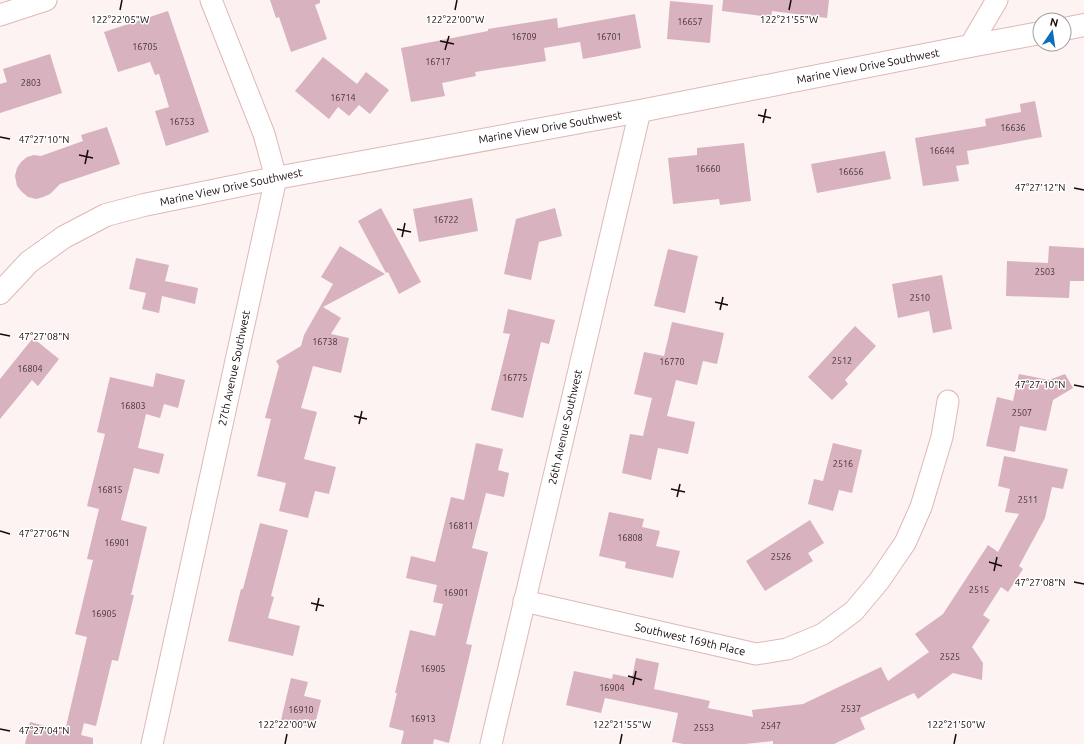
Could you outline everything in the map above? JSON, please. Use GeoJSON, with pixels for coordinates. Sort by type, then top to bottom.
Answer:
{"type":"FeatureCollection","features":[{"type":"Feature","properties":{"kind":"street"},"geometry":{"type":"LineString","coordinates":[[0,15],[46,0]]}},
{"type":"Feature","properties":{"kind":"street","name":"27th Avenue Southwest"},"geometry":{"type":"LineString","coordinates":[[152,744],[276,178],[264,134],[211,0]]}},
{"type":"Feature","properties":{"kind":"street"},"geometry":{"type":"LineString","coordinates":[[970,46],[997,0]]}},
{"type":"Feature","properties":{"kind":"street"},"geometry":{"type":"LineString","coordinates":[[1072,27],[1084,25]]}},
{"type":"Feature","properties":{"kind":"street","name":"Marine View Drive Southwest"},"geometry":{"type":"LineString","coordinates":[[0,293],[29,262],[64,237],[106,215],[276,178],[1032,34]]}},
{"type":"Feature","properties":{"kind":"street","name":"26th Avenue Southwest"},"geometry":{"type":"LineString","coordinates":[[491,744],[640,110]]}},
{"type":"Feature","properties":{"kind":"street","name":"Southwest 169th Place"},"geometry":{"type":"LineString","coordinates":[[524,601],[756,654],[787,649],[824,634],[854,611],[880,581],[905,543],[921,507],[934,467],[942,437],[948,401]]}},
{"type":"Feature","properties":{"kind":"building"},"geometry":{"type":"Polygon","coordinates":[[[270,0],[320,0],[320,3],[315,5],[327,39],[291,52],[279,17],[276,18],[270,0]]]}},
{"type":"Feature","properties":{"kind":"building"},"geometry":{"type":"Polygon","coordinates":[[[723,0],[829,0],[827,18],[772,11],[771,17],[722,11],[723,0]]]}},
{"type":"Feature","properties":{"kind":"building"},"geometry":{"type":"Polygon","coordinates":[[[670,1],[713,5],[710,43],[667,39],[670,1]]]}},
{"type":"Feature","properties":{"kind":"building"},"geometry":{"type":"Polygon","coordinates":[[[168,11],[209,132],[166,146],[155,111],[169,107],[159,74],[155,75],[150,62],[118,72],[104,32],[168,11]]]}},
{"type":"Feature","properties":{"kind":"building"},"geometry":{"type":"Polygon","coordinates":[[[635,14],[641,48],[583,59],[580,42],[544,48],[546,61],[475,72],[476,76],[442,83],[445,96],[411,102],[401,48],[488,31],[488,29],[557,18],[558,28],[635,14]]]}},
{"type":"Feature","properties":{"kind":"building"},"geometry":{"type":"Polygon","coordinates":[[[50,54],[62,93],[0,113],[0,84],[7,82],[3,69],[50,54]]]}},
{"type":"Feature","properties":{"kind":"building"},"geometry":{"type":"Polygon","coordinates":[[[323,57],[357,84],[366,72],[389,90],[370,114],[359,105],[349,116],[338,107],[329,119],[295,91],[323,57]]]}},
{"type":"Feature","properties":{"kind":"building"},"geometry":{"type":"Polygon","coordinates":[[[1035,101],[1042,137],[967,151],[969,164],[956,166],[959,181],[923,186],[915,138],[986,126],[985,119],[1021,112],[1020,104],[1035,101]]]}},
{"type":"Feature","properties":{"kind":"building"},"geometry":{"type":"Polygon","coordinates":[[[107,127],[120,164],[60,184],[50,194],[36,199],[28,197],[17,186],[15,176],[17,168],[27,157],[34,155],[41,156],[83,141],[81,135],[107,127]]]}},
{"type":"Feature","properties":{"kind":"building"},"geometry":{"type":"Polygon","coordinates":[[[744,143],[751,201],[720,205],[719,199],[673,204],[668,158],[697,155],[697,148],[744,143]]]}},
{"type":"Feature","properties":{"kind":"building"},"geometry":{"type":"Polygon","coordinates":[[[885,151],[891,179],[817,193],[811,164],[885,151]]]}},
{"type":"Feature","properties":{"kind":"building"},"geometry":{"type":"Polygon","coordinates":[[[472,198],[478,231],[419,242],[413,209],[472,198]]]}},
{"type":"Feature","properties":{"kind":"building"},"geometry":{"type":"Polygon","coordinates":[[[381,208],[421,282],[399,294],[358,221],[381,208]]]}},
{"type":"Feature","properties":{"kind":"building"},"geometry":{"type":"Polygon","coordinates":[[[555,208],[562,236],[539,242],[531,280],[504,274],[516,219],[555,208]]]}},
{"type":"Feature","properties":{"kind":"building"},"geometry":{"type":"Polygon","coordinates":[[[340,246],[385,274],[323,307],[341,318],[331,334],[349,338],[341,373],[313,366],[301,408],[317,412],[304,459],[336,467],[329,494],[315,491],[308,518],[279,511],[286,483],[257,476],[271,419],[265,418],[279,366],[276,361],[301,346],[304,335],[333,284],[321,277],[340,246]]]}},
{"type":"Feature","properties":{"kind":"building"},"geometry":{"type":"Polygon","coordinates":[[[1049,246],[1084,248],[1084,281],[1070,281],[1069,298],[1006,296],[1007,261],[1048,263],[1049,246]]]}},
{"type":"Feature","properties":{"kind":"building"},"geometry":{"type":"Polygon","coordinates":[[[668,249],[698,256],[685,313],[654,306],[668,249]]]}},
{"type":"Feature","properties":{"kind":"building"},"geometry":{"type":"Polygon","coordinates":[[[136,258],[169,265],[165,281],[198,288],[195,304],[162,296],[159,313],[142,309],[146,293],[129,289],[136,258]]]}},
{"type":"Feature","properties":{"kind":"building"},"geometry":{"type":"Polygon","coordinates":[[[942,275],[952,329],[933,333],[929,311],[898,318],[892,284],[942,275]]]}},
{"type":"Feature","properties":{"kind":"building"},"geometry":{"type":"Polygon","coordinates":[[[508,309],[555,320],[549,344],[541,342],[523,418],[491,410],[510,334],[503,333],[508,309]]]}},
{"type":"Feature","properties":{"kind":"building"},"geometry":{"type":"Polygon","coordinates":[[[672,322],[724,333],[717,364],[703,361],[697,385],[676,380],[667,416],[695,422],[688,454],[658,448],[651,480],[622,473],[630,434],[643,436],[652,398],[634,394],[644,352],[664,356],[672,322]]]}},
{"type":"Feature","properties":{"kind":"building"},"geometry":{"type":"Polygon","coordinates":[[[855,326],[876,346],[845,380],[848,384],[832,400],[808,377],[855,326]]]}},
{"type":"Feature","properties":{"kind":"building"},"geometry":{"type":"Polygon","coordinates":[[[33,338],[59,359],[38,386],[32,380],[0,419],[0,379],[33,338]]]}},
{"type":"Feature","properties":{"kind":"building"},"geometry":{"type":"Polygon","coordinates":[[[156,373],[185,380],[178,408],[164,404],[160,418],[146,414],[138,448],[164,454],[159,474],[134,468],[121,520],[147,527],[131,595],[134,595],[118,661],[112,660],[96,726],[84,723],[81,735],[93,738],[93,744],[25,744],[30,722],[65,731],[87,637],[75,634],[93,560],[87,559],[99,509],[87,506],[105,434],[97,432],[110,377],[153,387],[156,373]]]}},
{"type":"Feature","properties":{"kind":"building"},"geometry":{"type":"Polygon","coordinates":[[[1019,374],[1049,380],[1065,374],[1073,388],[1053,400],[1046,431],[1020,426],[1015,452],[986,446],[997,397],[1013,401],[1019,374]]]}},
{"type":"Feature","properties":{"kind":"building"},"geometry":{"type":"Polygon","coordinates":[[[476,443],[503,449],[498,470],[509,473],[504,497],[486,493],[472,548],[488,552],[466,644],[472,645],[449,743],[434,739],[433,744],[401,744],[404,731],[389,727],[397,693],[395,693],[410,630],[435,636],[443,604],[433,602],[437,585],[406,578],[411,556],[435,562],[451,497],[464,500],[476,443]]]}},
{"type":"Feature","properties":{"kind":"building"},"geometry":{"type":"Polygon","coordinates":[[[833,443],[862,450],[852,493],[839,490],[833,511],[808,504],[814,479],[823,481],[833,443]]]}},
{"type":"Feature","properties":{"kind":"building"},"geometry":{"type":"Polygon","coordinates":[[[1004,456],[1068,469],[1063,489],[1052,487],[1045,518],[1019,566],[1023,569],[1008,592],[1001,587],[983,615],[990,620],[972,647],[983,663],[982,680],[953,673],[918,699],[914,693],[860,718],[865,729],[834,744],[773,744],[773,741],[745,744],[684,744],[672,742],[678,713],[605,698],[601,713],[566,705],[574,671],[612,679],[613,674],[632,678],[636,658],[659,663],[654,689],[710,701],[708,708],[753,717],[752,710],[803,704],[881,667],[888,681],[929,652],[915,634],[943,614],[988,545],[998,552],[1019,514],[1005,512],[1010,489],[998,486],[1004,456]]]}},
{"type":"Feature","properties":{"kind":"building"},"geometry":{"type":"Polygon","coordinates":[[[609,512],[644,519],[642,527],[660,531],[656,546],[680,551],[673,578],[625,568],[626,562],[599,556],[609,512]]]}},
{"type":"Feature","properties":{"kind":"building"},"geometry":{"type":"Polygon","coordinates":[[[810,520],[824,543],[808,553],[813,561],[765,591],[746,561],[810,520]]]}},
{"type":"Feature","properties":{"kind":"building"},"geometry":{"type":"Polygon","coordinates":[[[260,523],[288,530],[271,596],[274,597],[268,618],[300,626],[293,656],[228,641],[260,523]]]}},
{"type":"Feature","properties":{"kind":"building"},"geometry":{"type":"Polygon","coordinates":[[[291,678],[308,682],[304,696],[321,700],[314,728],[281,720],[291,678]]]}}]}
